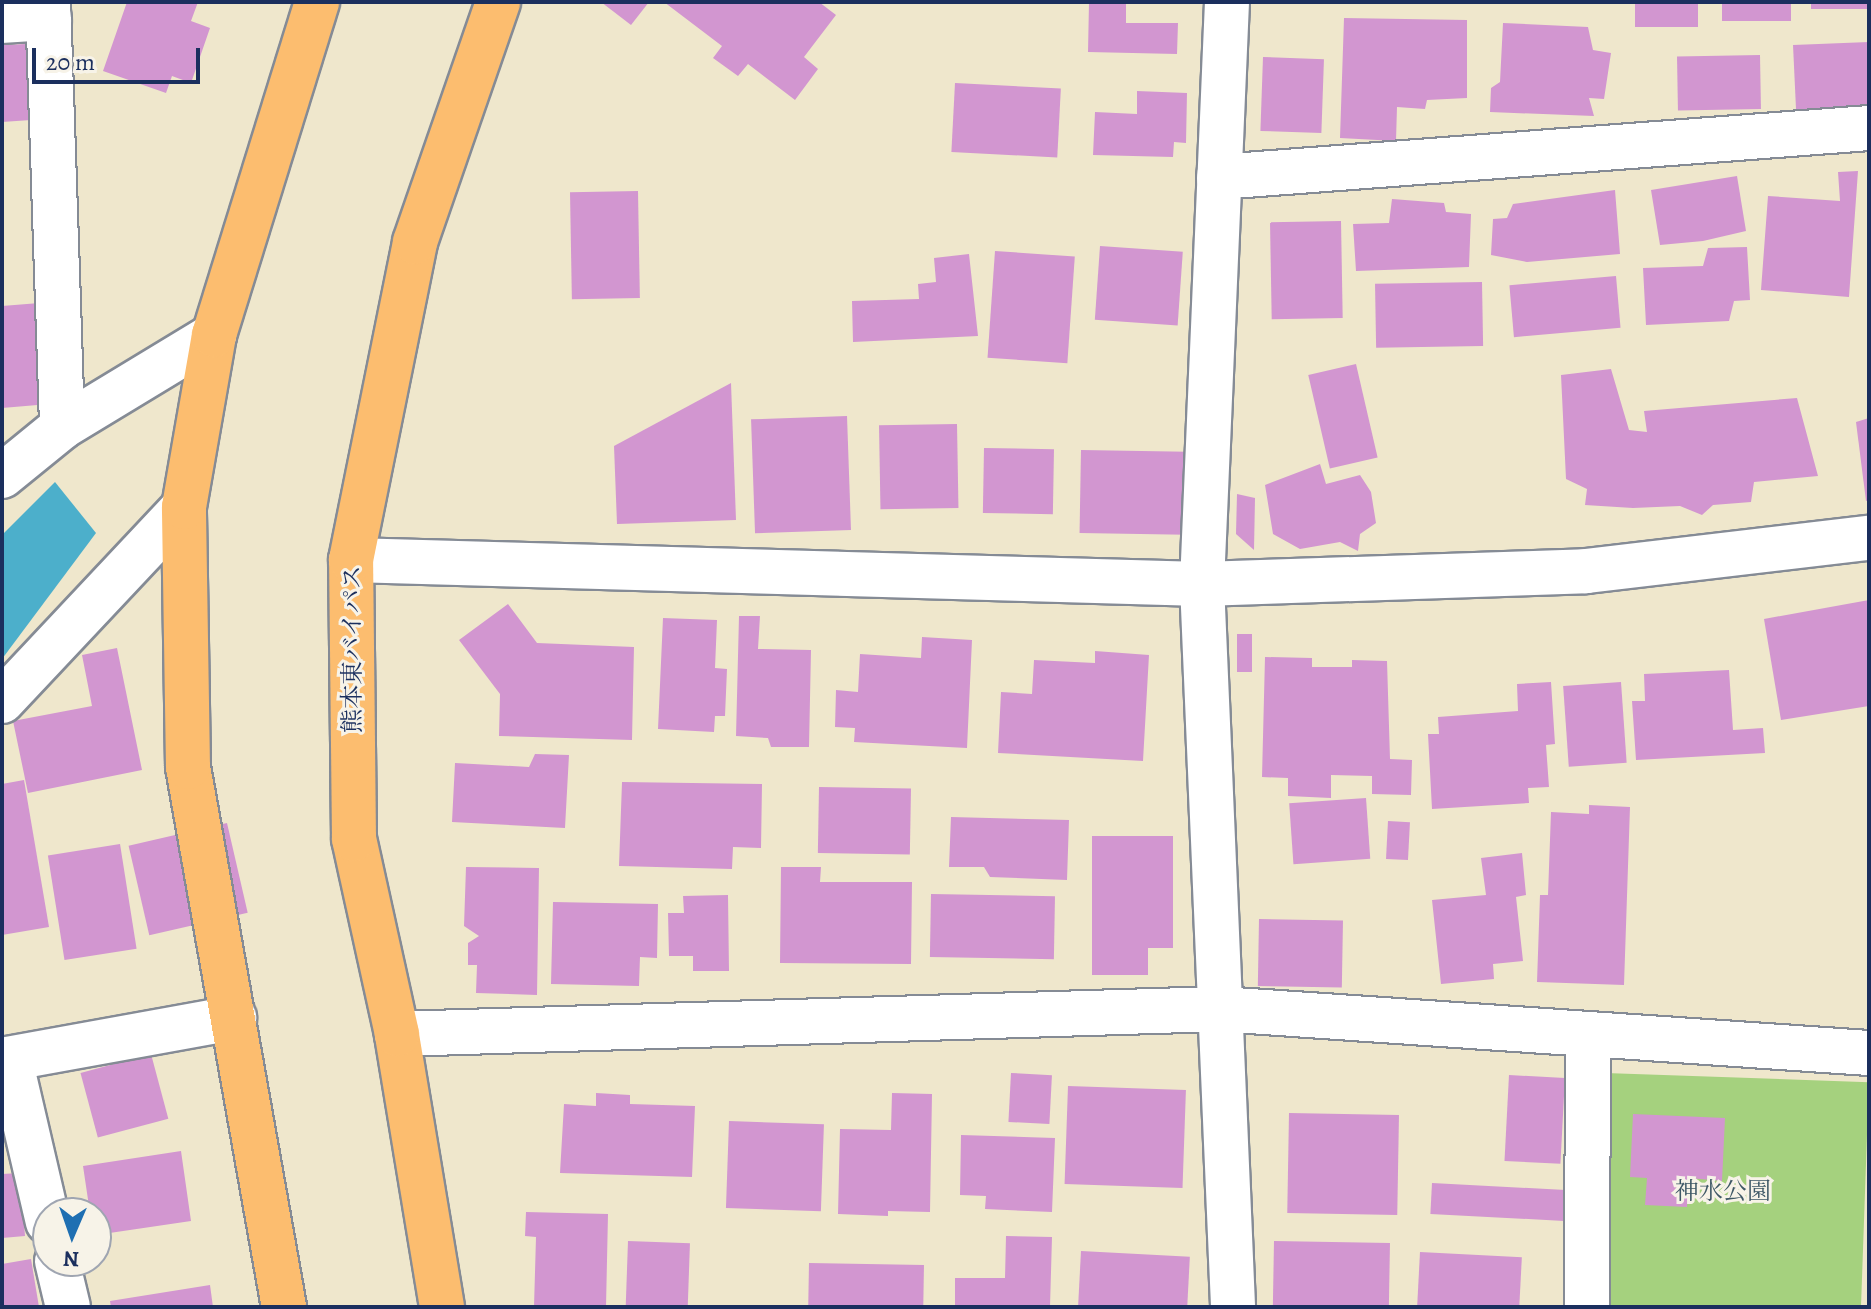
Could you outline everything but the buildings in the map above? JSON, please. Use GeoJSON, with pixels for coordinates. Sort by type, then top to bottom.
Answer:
{"type":"FeatureCollection","features":[{"type":"Feature","properties":{"kind":"highway"},"geometry":{"type":"LineString","coordinates":[[284,1307],[188,767],[184,507],[214,335],[317,2]]}},
{"type":"Feature","properties":{"kind":"highway","name":"熊本東バイパス"},"geometry":{"type":"LineString","coordinates":[[442,1307],[397,1034],[354,839],[351,560],[415,242],[498,2]]}},
{"type":"Feature","properties":{"kind":"street"},"geometry":{"type":"LineString","coordinates":[[1227,2],[1202,584],[1233,1307]]}},
{"type":"Feature","properties":{"kind":"street"},"geometry":{"type":"LineString","coordinates":[[2,21],[48,10],[62,427]]}},
{"type":"Feature","properties":{"kind":"street"},"geometry":{"type":"LineString","coordinates":[[1219,177],[1869,128]]}},
{"type":"Feature","properties":{"kind":"street"},"geometry":{"type":"LineString","coordinates":[[2,476],[62,427],[214,335]]}},
{"type":"Feature","properties":{"kind":"street"},"geometry":{"type":"LineString","coordinates":[[2,701],[184,507]]}},
{"type":"Feature","properties":{"kind":"street"},"geometry":{"type":"LineString","coordinates":[[351,560],[1202,584],[1586,571],[1869,538]]}},
{"type":"Feature","properties":{"kind":"street"},"geometry":{"type":"LineString","coordinates":[[397,1034],[1220,1009],[1869,1053]]}},
{"type":"Feature","properties":{"kind":"street"},"geometry":{"type":"LineString","coordinates":[[42,1197],[6,1060],[234,1018]]}},
{"type":"Feature","properties":{"kind":"street"},"geometry":{"type":"LineString","coordinates":[[1587,1307],[1588,1034]]}},
{"type":"Feature","properties":{"kind":"street"},"geometry":{"type":"LineString","coordinates":[[61,1277],[68,1307]]}},
{"type":"Feature","properties":{"kind":"green space","name":"神水公園"},"geometry":{"type":"Polygon","coordinates":[[[1605,1073],[1869,1082],[1861,1307],[1597,1307],[1605,1073]]]}},
{"type":"Feature","properties":{"kind":"water"},"geometry":{"type":"Polygon","coordinates":[[[55,482],[96,533],[2,659],[2,535],[55,482]]]}}]}
